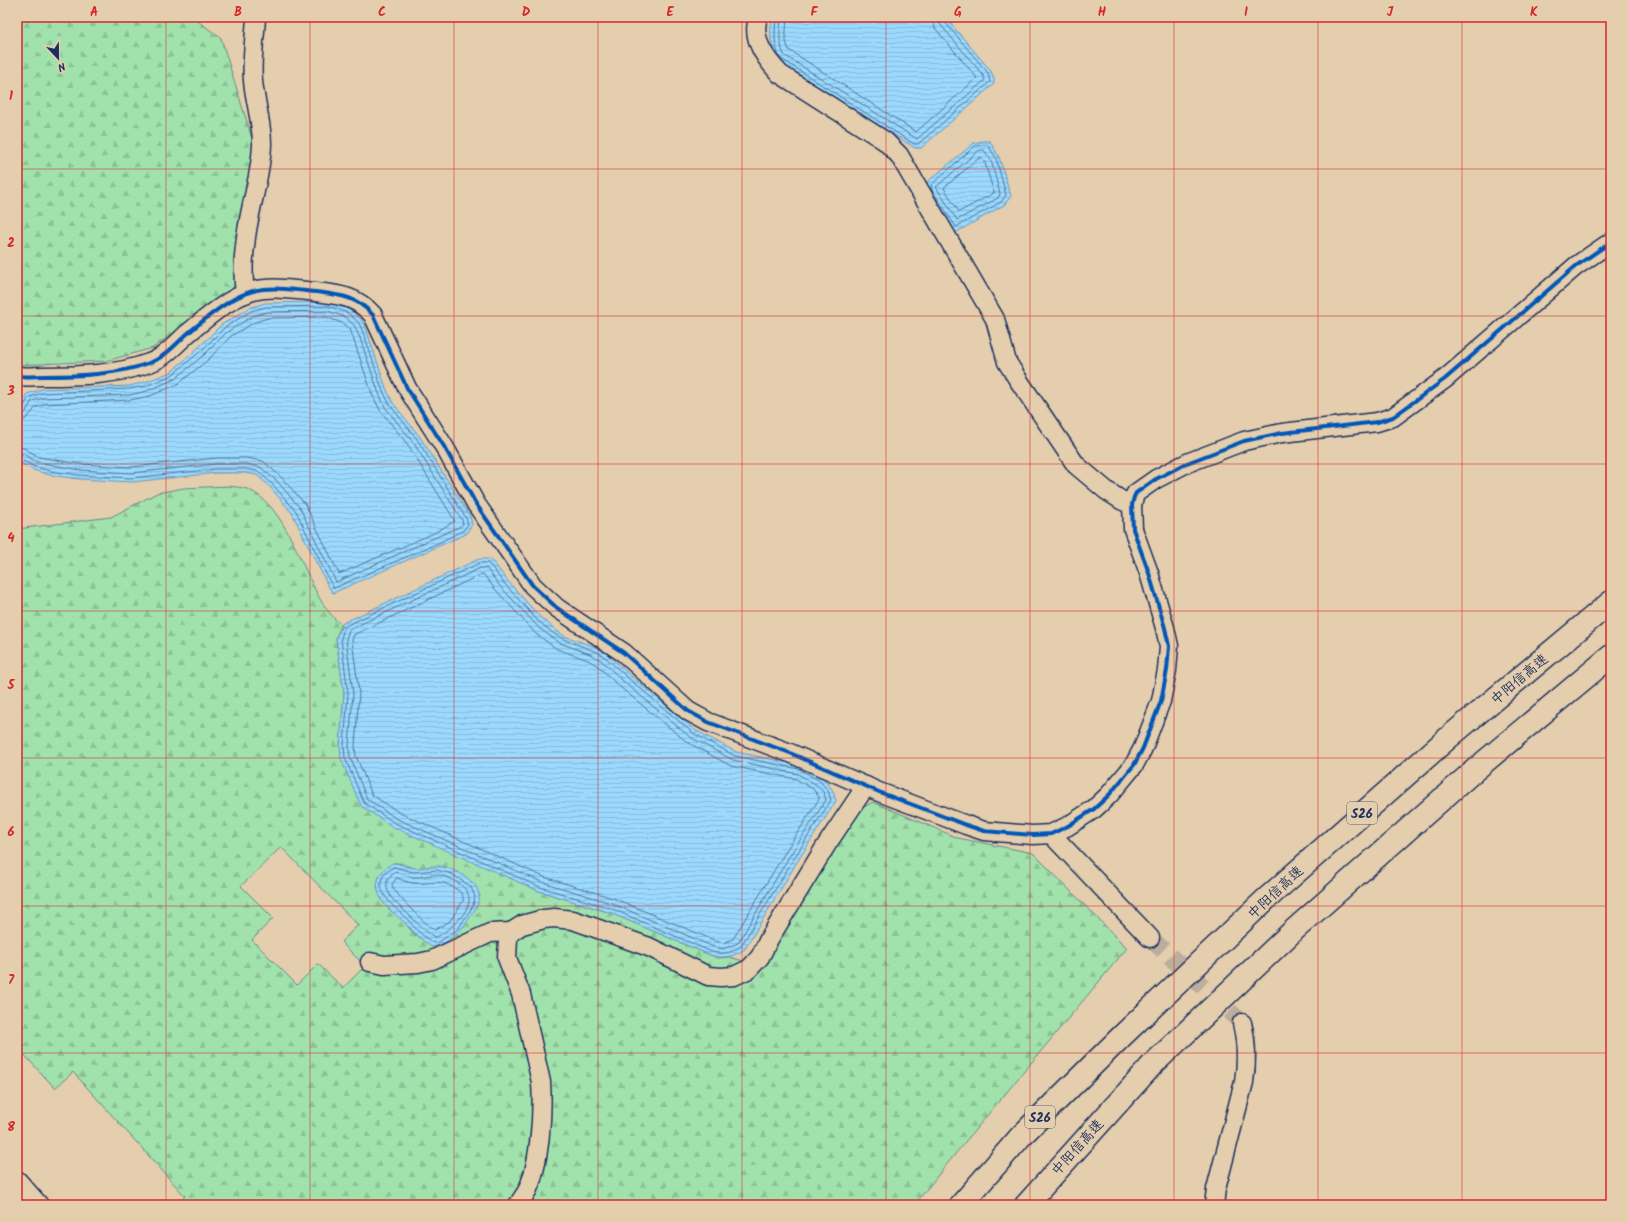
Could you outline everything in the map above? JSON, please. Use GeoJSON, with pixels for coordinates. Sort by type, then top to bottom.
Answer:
{"type":"FeatureCollection","features":[{"type":"Feature","properties":{"kind":"highway","name":"中阳信高速"},"geometry":{"type":"LineString","coordinates":[[961,1205],[1021,1136],[1123,1035],[1264,900],[1448,738],[1611,602]]}},
{"type":"Feature","properties":{"kind":"highway","name":"中阳信高速"},"geometry":{"type":"LineString","coordinates":[[1026,1205],[1152,1065],[1293,931],[1470,774],[1611,656]]}},
{"type":"Feature","properties":{"kind":"street"},"geometry":{"type":"LineString","coordinates":[[245,294],[243,277],[245,245],[258,179],[262,145],[252,70],[256,17]]}},
{"type":"Feature","properties":{"kind":"street"},"geometry":{"type":"LineString","coordinates":[[758,17],[757,37],[760,48],[770,64],[780,74],[885,141],[899,155],[995,319],[1001,336],[1004,354],[1017,378],[1076,465],[1107,491],[1132,505]]}},
{"type":"Feature","properties":{"kind":"street"},"geometry":{"type":"LineString","coordinates":[[17,376],[99,374],[127,369],[148,363],[164,354],[205,319],[245,294],[254,291],[268,289],[296,290],[340,295],[354,299],[365,306],[373,315],[406,388],[445,448],[476,504],[533,586],[545,598],[624,653],[668,694],[697,717],[823,766],[866,786],[984,831],[1033,835],[1051,834],[1068,826],[1094,809],[1126,776],[1143,748],[1161,701],[1168,670],[1169,646],[1166,628],[1149,573],[1133,529],[1132,505],[1136,493],[1156,479],[1187,463],[1244,440],[1282,433],[1377,422],[1393,417],[1445,379],[1576,266],[1611,242]]}},
{"type":"Feature","properties":{"kind":"street"},"geometry":{"type":"LineString","coordinates":[[370,962],[384,965],[418,963],[432,960],[490,933],[511,932],[522,925],[554,918],[573,920],[649,947],[708,976],[734,976],[749,969],[760,956],[827,844],[866,786]]}},
{"type":"Feature","properties":{"kind":"street"},"geometry":{"type":"LineString","coordinates":[[1051,834],[1150,938]]}},
{"type":"Feature","properties":{"kind":"street"},"geometry":{"type":"LineString","coordinates":[[511,932],[508,938],[507,958],[521,994],[541,1082],[542,1095],[537,1156],[528,1189],[518,1205]]}},
{"type":"Feature","properties":{"kind":"street"},"geometry":{"type":"LineString","coordinates":[[1214,1205],[1216,1188],[1244,1082],[1247,1065],[1246,1040],[1242,1023]]}},
{"type":"Feature","properties":{"kind":"street"},"geometry":{"type":"LineString","coordinates":[[17,1180],[39,1205]]}},
{"type":"Feature","properties":{"kind":"green space"},"geometry":{"type":"Polygon","coordinates":[[[17,17],[192,17],[221,38],[254,145],[234,287],[153,348],[106,361],[17,365],[17,17]]]}},
{"type":"Feature","properties":{"kind":"green space"},"geometry":{"type":"Polygon","coordinates":[[[229,486],[245,488],[261,497],[272,509],[292,540],[323,604],[329,613],[341,625],[336,638],[344,693],[340,746],[476,862],[539,891],[608,912],[718,958],[729,957],[762,966],[858,810],[873,802],[958,838],[1033,853],[1127,948],[914,1205],[177,1205],[185,1196],[73,1072],[55,1088],[17,1047],[17,529],[111,517],[157,493],[184,488],[229,486]],[[281,847],[241,886],[273,918],[252,940],[297,985],[318,964],[343,988],[365,966],[341,942],[358,925],[281,847]],[[393,863],[405,923],[416,936],[414,868],[393,863]]]}},
{"type":"Feature","properties":{"kind":"water"},"geometry":{"type":"Polygon","coordinates":[[[773,17],[945,17],[991,71],[994,84],[921,148],[915,148],[777,61],[771,39],[771,23],[773,17]]]}},
{"type":"Feature","properties":{"kind":"water"},"geometry":{"type":"Polygon","coordinates":[[[990,141],[999,157],[1011,196],[1004,205],[955,233],[928,192],[926,183],[974,143],[990,141]]]}},
{"type":"Feature","properties":{"kind":"water"},"geometry":{"type":"Polygon","coordinates":[[[329,302],[354,313],[365,325],[386,388],[393,403],[420,437],[470,516],[472,524],[466,534],[333,593],[327,584],[292,513],[271,488],[257,475],[245,473],[217,473],[131,482],[79,479],[50,475],[33,470],[17,461],[17,412],[20,402],[27,394],[42,389],[129,386],[145,382],[171,372],[221,325],[249,308],[265,303],[329,302]]]}},
{"type":"Feature","properties":{"kind":"water"},"geometry":{"type":"Polygon","coordinates":[[[479,559],[489,559],[494,563],[506,579],[540,617],[556,630],[564,636],[599,648],[695,730],[736,752],[800,765],[823,778],[832,789],[836,801],[797,862],[745,949],[728,956],[719,957],[710,955],[608,912],[539,891],[393,827],[361,806],[341,759],[340,746],[344,693],[336,638],[343,623],[479,559]]]}},
{"type":"Feature","properties":{"kind":"water"},"geometry":{"type":"Polygon","coordinates":[[[393,863],[414,868],[436,866],[445,867],[465,876],[476,886],[479,898],[476,907],[465,925],[448,941],[432,947],[421,939],[386,906],[377,888],[379,877],[382,872],[393,863]]]}},
{"type":"Feature","properties":{"kind":"tunnel"},"geometry":{"type":"LineString","coordinates":[[1150,938],[1242,1023]]}},
{"type":"Feature","properties":{"kind":"cycle path"},"geometry":{"type":"LineString","coordinates":[[17,376],[70,376],[97,374],[124,370],[149,363],[165,354],[218,309],[236,298],[253,291],[268,289],[293,289],[333,294],[354,300],[373,315],[407,388],[445,448],[476,504],[533,586],[557,608],[624,653],[688,711],[708,722],[790,753],[879,792],[966,825],[984,831],[1033,835],[1051,834],[1068,826],[1094,809],[1109,795],[1134,765],[1143,748],[1161,701],[1167,670],[1169,646],[1149,573],[1133,529],[1132,505],[1136,493],[1156,479],[1187,463],[1244,441],[1282,433],[1377,422],[1393,417],[1445,379],[1576,266],[1611,242]]}}]}
